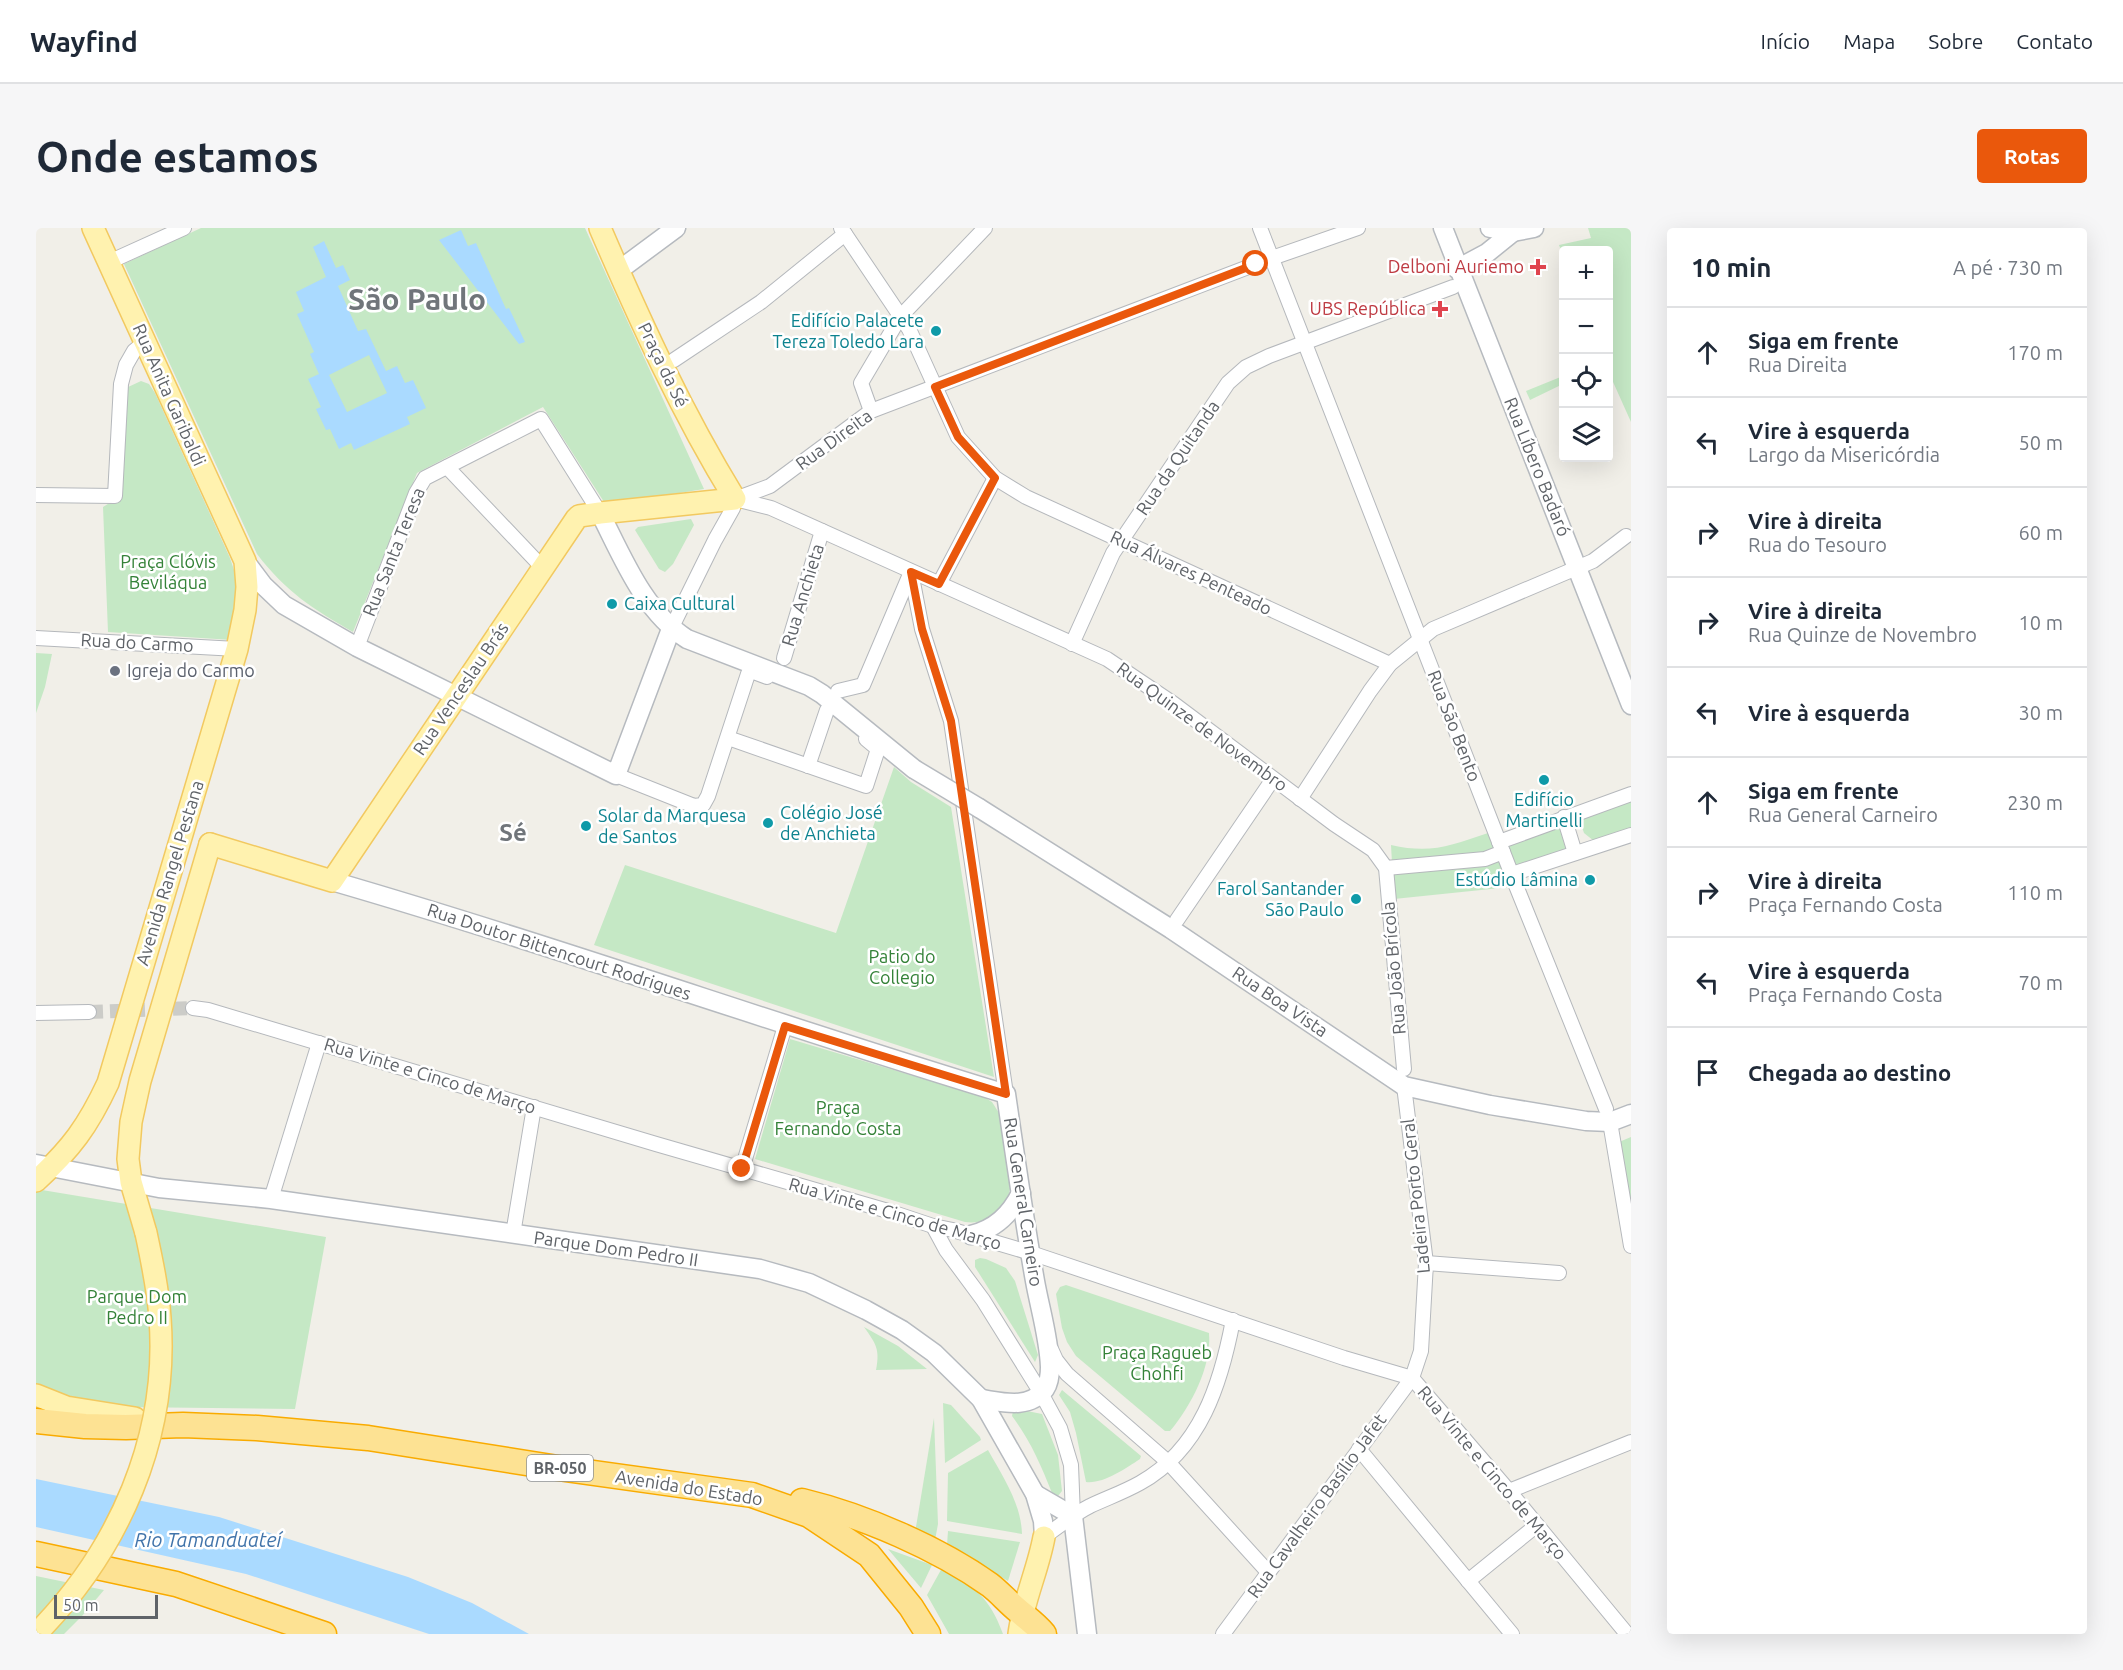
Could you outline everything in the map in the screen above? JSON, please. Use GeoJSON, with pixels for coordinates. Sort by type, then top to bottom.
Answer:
{"type":"FeatureCollection","features":[{"type":"Feature","properties":{"kind":"highway","name":"Avenida do Estado"},"geometry":{"type":"LineString","coordinates":[[36,1421],[85,1426],[183,1425],[257,1428],[368,1438],[558,1468],[753,1495],[808,1515],[868,1555],[911,1607],[928,1634]]}},
{"type":"Feature","properties":{"kind":"highway"},"geometry":{"type":"LineString","coordinates":[[753,1495],[795,1499],[827,1507],[875,1525],[956,1563],[992,1586],[1020,1624],[1031,1619],[1044,1634]]}},
{"type":"Feature","properties":{"kind":"highway"},"geometry":{"type":"LineString","coordinates":[[36,1554],[176,1584],[324,1634]]}},
{"type":"Feature","properties":{"kind":"main road","name":"Rua Anita Garibaldi"},"geometry":{"type":"LineString","coordinates":[[93,228],[245,561]]}},
{"type":"Feature","properties":{"kind":"main road","name":"Praça da Sé"},"geometry":{"type":"LineString","coordinates":[[600,228],[684,410],[735,499]]}},
{"type":"Feature","properties":{"kind":"main road"},"geometry":{"type":"LineString","coordinates":[[618,271],[676,228]]}},
{"type":"Feature","properties":{"kind":"main road","name":"Rua Líbero Badaró"},"geometry":{"type":"LineString","coordinates":[[1443,228],[1631,705]]}},
{"type":"Feature","properties":{"kind":"main road"},"geometry":{"type":"LineString","coordinates":[[1490,228],[1521,230]]}},
{"type":"Feature","properties":{"kind":"main road"},"geometry":{"type":"LineString","coordinates":[[1458,269],[1521,230]]}},
{"type":"Feature","properties":{"kind":"main road"},"geometry":{"type":"LineString","coordinates":[[245,561],[263,585],[284,604],[357,647],[616,776],[671,629],[635,581],[600,513],[735,499]]}},
{"type":"Feature","properties":{"kind":"main road","name":"Rua Venceslau Brás"},"geometry":{"type":"LineString","coordinates":[[333,881],[576,519],[579,516],[600,513]]}},
{"type":"Feature","properties":{"kind":"main road","name":"Avenida Rangel Pestana"},"geometry":{"type":"LineString","coordinates":[[41,1171],[81,1133],[93,1116],[108,1083],[237,649],[245,610],[245,561]]}},
{"type":"Feature","properties":{"kind":"main road","name":"Rua Boa Vista"},"geometry":{"type":"LineString","coordinates":[[671,629],[687,639],[809,686],[914,769],[1404,1077],[1551,1116],[1586,1121],[1608,1115]]}},
{"type":"Feature","properties":{"kind":"main road"},"geometry":{"type":"LineString","coordinates":[[198,779],[199,830],[210,844],[333,881]]}},
{"type":"Feature","properties":{"kind":"main road","name":"Avenida Rangel Pestana"},"geometry":{"type":"LineString","coordinates":[[36,1634],[67,1601],[93,1566],[125,1509],[147,1448],[156,1405],[161,1351],[160,1318],[155,1275],[131,1182],[128,1159],[131,1122],[140,1082],[210,844]]}},
{"type":"Feature","properties":{"kind":"main road","name":"Rua Doutor Bittencourt Rodrigues"},"geometry":{"type":"LineString","coordinates":[[333,881],[584,958],[785,1026]]}},
{"type":"Feature","properties":{"kind":"main road"},"geometry":{"type":"LineString","coordinates":[[785,1026],[1006,1094]]}},
{"type":"Feature","properties":{"kind":"main road","name":"Rua General Carneiro"},"geometry":{"type":"LineString","coordinates":[[1006,1094],[1030,1252],[1048,1341],[1050,1374],[1041,1393]]}},
{"type":"Feature","properties":{"kind":"main road"},"geometry":{"type":"LineString","coordinates":[[1608,1115],[1631,1114]]}},
{"type":"Feature","properties":{"kind":"main road","name":"Parque Dom Pedro II"},"geometry":{"type":"LineString","coordinates":[[41,1171],[131,1182],[159,1188],[271,1199],[760,1269],[809,1283],[902,1330],[934,1353],[981,1399],[1035,1494],[1043,1521],[1044,1537]]}},
{"type":"Feature","properties":{"kind":"main road"},"geometry":{"type":"LineString","coordinates":[[971,1235],[990,1228],[1006,1216],[1021,1193]]}},
{"type":"Feature","properties":{"kind":"main road"},"geometry":{"type":"LineString","coordinates":[[981,1399],[1027,1402],[1041,1393]]}},
{"type":"Feature","properties":{"kind":"main road","name":"Avenida do Estado"},"geometry":{"type":"LineString","coordinates":[[36,1395],[66,1407],[183,1425]]}},
{"type":"Feature","properties":{"kind":"main road"},"geometry":{"type":"LineString","coordinates":[[1035,1494],[1073,1516],[1087,1634]]}},
{"type":"Feature","properties":{"kind":"main road"},"geometry":{"type":"LineString","coordinates":[[1020,1624],[1044,1537]]}},
{"type":"Feature","properties":{"kind":"street"},"geometry":{"type":"LineString","coordinates":[[109,262],[184,228]]}},
{"type":"Feature","properties":{"kind":"street"},"geometry":{"type":"LineString","coordinates":[[871,411],[861,383],[900,317],[985,228]]}},
{"type":"Feature","properties":{"kind":"street"},"geometry":{"type":"LineString","coordinates":[[1260,228],[1272,258]]}},
{"type":"Feature","properties":{"kind":"street","name":"Rua Direita"},"geometry":{"type":"LineString","coordinates":[[735,499],[770,486],[871,411],[1272,258],[1358,228]]}},
{"type":"Feature","properties":{"kind":"street"},"geometry":{"type":"LineString","coordinates":[[674,360],[761,302],[843,231]]}},
{"type":"Feature","properties":{"kind":"street","name":"Rua Álvares Penteado"},"geometry":{"type":"LineString","coordinates":[[843,231],[909,329],[958,437],[995,478],[1026,497],[1390,664]]}},
{"type":"Feature","properties":{"kind":"street","name":"Rua São Bento"},"geometry":{"type":"LineString","coordinates":[[1272,258],[1608,1115],[1631,1246]]}},
{"type":"Feature","properties":{"kind":"street","name":"Rua da Quitanda"},"geometry":{"type":"LineString","coordinates":[[1072,644],[1113,553],[1228,383],[1246,367],[1305,342],[1453,287]]}},
{"type":"Feature","properties":{"kind":"street"},"geometry":{"type":"LineString","coordinates":[[36,495],[115,496],[121,384],[126,364],[134,351],[145,342]]}},
{"type":"Feature","properties":{"kind":"street","name":"Rua Santa Teresa"},"geometry":{"type":"LineString","coordinates":[[357,647],[416,493],[425,478],[541,418],[600,513]]}},
{"type":"Feature","properties":{"kind":"street"},"geometry":{"type":"LineString","coordinates":[[447,467],[542,567]]}},
{"type":"Feature","properties":{"kind":"street"},"geometry":{"type":"LineString","coordinates":[[939,584],[995,478]]}},
{"type":"Feature","properties":{"kind":"street"},"geometry":{"type":"LineString","coordinates":[[671,629],[733,508],[735,499]]}},
{"type":"Feature","properties":{"kind":"street","name":"Rua Quinze de Novembro"},"geometry":{"type":"LineString","coordinates":[[735,499],[771,508],[1107,659],[1174,704],[1334,825],[1373,850],[1386,868]]}},
{"type":"Feature","properties":{"kind":"street","name":"Rua Anchieta"},"geometry":{"type":"LineString","coordinates":[[784,658],[822,531]]}},
{"type":"Feature","properties":{"kind":"street"},"geometry":{"type":"LineString","coordinates":[[1300,799],[1390,664],[1433,628],[1577,569],[1593,561],[1626,536]]}},
{"type":"Feature","properties":{"kind":"street"},"geometry":{"type":"LineString","coordinates":[[838,691],[862,685],[911,572]]}},
{"type":"Feature","properties":{"kind":"street","name":"Rua General Carneiro"},"geometry":{"type":"LineString","coordinates":[[911,572],[922,629],[951,721],[1006,1094]]}},
{"type":"Feature","properties":{"kind":"street","name":"Rua do Carmo"},"geometry":{"type":"LineString","coordinates":[[36,638],[237,649]]}},
{"type":"Feature","properties":{"kind":"street"},"geometry":{"type":"LineString","coordinates":[[616,776],[694,806],[703,805],[751,671],[793,685],[827,705],[878,749],[866,786],[728,738]]}},
{"type":"Feature","properties":{"kind":"street"},"geometry":{"type":"LineString","coordinates":[[808,766],[827,710]]}},
{"type":"Feature","properties":{"kind":"street"},"geometry":{"type":"LineString","coordinates":[[1177,920],[1273,779]]}},
{"type":"Feature","properties":{"kind":"street"},"geometry":{"type":"LineString","coordinates":[[1386,868],[1485,859],[1501,847],[1564,818],[1631,794]]}},
{"type":"Feature","properties":{"kind":"street"},"geometry":{"type":"LineString","coordinates":[[1564,818],[1575,853]]}},
{"type":"Feature","properties":{"kind":"street"},"geometry":{"type":"LineString","coordinates":[[1512,874],[1631,835]]}},
{"type":"Feature","properties":{"kind":"street","name":"Rua João Brícola"},"geometry":{"type":"LineString","coordinates":[[1386,868],[1404,1077]]}},
{"type":"Feature","properties":{"kind":"street","name":"Rua Vinte e Cinco de Março"},"geometry":{"type":"LineString","coordinates":[[193,1008],[208,1010],[933,1226],[1030,1252],[1344,1358],[1412,1378],[1538,1525],[1627,1634]]}},
{"type":"Feature","properties":{"kind":"street"},"geometry":{"type":"LineString","coordinates":[[36,1013],[89,1012]]}},
{"type":"Feature","properties":{"kind":"street"},"geometry":{"type":"LineString","coordinates":[[742,1169],[785,1026]]}},
{"type":"Feature","properties":{"kind":"street"},"geometry":{"type":"LineString","coordinates":[[271,1199],[320,1043]]}},
{"type":"Feature","properties":{"kind":"street","name":"Ladeira Porto Geral"},"geometry":{"type":"LineString","coordinates":[[1404,1077],[1426,1263],[1420,1351],[1412,1378]]}},
{"type":"Feature","properties":{"kind":"street"},"geometry":{"type":"LineString","coordinates":[[513,1234],[534,1107]]}},
{"type":"Feature","properties":{"kind":"street"},"geometry":{"type":"LineString","coordinates":[[933,1226],[946,1250],[983,1300],[1060,1428],[1071,1465],[1073,1516]]}},
{"type":"Feature","properties":{"kind":"street"},"geometry":{"type":"LineString","coordinates":[[1426,1263],[1559,1273]]}},
{"type":"Feature","properties":{"kind":"street"},"geometry":{"type":"LineString","coordinates":[[1044,1537],[1089,1507],[1142,1482],[1168,1462],[1196,1428],[1214,1393],[1227,1355],[1233,1320]]}},
{"type":"Feature","properties":{"kind":"street"},"geometry":{"type":"LineString","coordinates":[[1048,1341],[1056,1360],[1067,1374],[1168,1462],[1268,1572]]}},
{"type":"Feature","properties":{"kind":"street","name":"Rua Cavalheiro Basílio Jafet"},"geometry":{"type":"LineString","coordinates":[[1223,1634],[1412,1378]]}},
{"type":"Feature","properties":{"kind":"street"},"geometry":{"type":"LineString","coordinates":[[1509,1491],[1631,1442]]}},
{"type":"Feature","properties":{"kind":"street"},"geometry":{"type":"LineString","coordinates":[[1359,1449],[1512,1634]]}},
{"type":"Feature","properties":{"kind":"street"},"geometry":{"type":"LineString","coordinates":[[1468,1581],[1538,1525]]}},
{"type":"Feature","properties":{"kind":"green space"},"geometry":{"type":"Polygon","coordinates":[[[201,228],[585,228],[704,489],[606,505],[543,407],[417,473],[353,632],[301,599],[257,554],[124,264],[201,228]]]}},
{"type":"Feature","properties":{"kind":"green space"},"geometry":{"type":"Polygon","coordinates":[[[1588,228],[1631,228],[1631,422],[1613,382],[1613,246],[1559,245],[1591,238],[1588,228]]]}},
{"type":"Feature","properties":{"kind":"green space"},"geometry":{"type":"Polygon","coordinates":[[[1559,378],[1559,386],[1530,400],[1526,391],[1559,378]]]}},
{"type":"Feature","properties":{"kind":"green space","name":"Praça Clóvis Beviláqua"},"geometry":{"type":"Polygon","coordinates":[[[141,381],[149,384],[155,393],[230,558],[238,582],[232,640],[108,632],[103,507],[121,496],[126,388],[141,381]]]}},
{"type":"Feature","properties":{"kind":"green space"},"geometry":{"type":"Polygon","coordinates":[[[691,519],[694,525],[673,564],[665,572],[659,569],[635,530],[638,527],[691,519]]]}},
{"type":"Feature","properties":{"kind":"green space"},"geometry":{"type":"Polygon","coordinates":[[[36,653],[52,654],[45,687],[36,713],[36,653]]]}},
{"type":"Feature","properties":{"kind":"green space","name":"Patio do Collegio"},"geometry":{"type":"Polygon","coordinates":[[[894,767],[911,782],[951,807],[994,1077],[594,945],[625,865],[836,933],[894,767]]]}},
{"type":"Feature","properties":{"kind":"green space"},"geometry":{"type":"Polygon","coordinates":[[[1631,800],[1631,829],[1594,841],[1584,833],[1582,827],[1574,830],[1571,821],[1631,800]]]}},
{"type":"Feature","properties":{"kind":"green space"},"geometry":{"type":"Polygon","coordinates":[[[1562,826],[1569,848],[1514,866],[1506,846],[1562,826]]]}},
{"type":"Feature","properties":{"kind":"green space"},"geometry":{"type":"Polygon","coordinates":[[[1488,833],[1510,887],[1394,899],[1391,845],[1429,849],[1462,842],[1488,833]]]}},
{"type":"Feature","properties":{"kind":"green space","name":"Praça Fernando Costa"},"geometry":{"type":"Polygon","coordinates":[[[790,1039],[984,1097],[992,1102],[999,1113],[1010,1189],[1005,1204],[988,1219],[965,1222],[755,1159],[790,1039]]]}},
{"type":"Feature","properties":{"kind":"green space"},"geometry":{"type":"Polygon","coordinates":[[[1631,1137],[1631,1217],[1619,1142],[1631,1137]]]}},
{"type":"Feature","properties":{"kind":"green space","name":"Parque Dom Pedro II"},"geometry":{"type":"Polygon","coordinates":[[[36,1189],[326,1237],[295,1409],[36,1406],[36,1189]]]}},
{"type":"Feature","properties":{"kind":"green space"},"geometry":{"type":"Polygon","coordinates":[[[980,1258],[1006,1268],[1015,1281],[1038,1355],[1035,1362],[975,1267],[975,1260],[980,1258]]]}},
{"type":"Feature","properties":{"kind":"green space","name":"Praça Ragueb Chohfi"},"geometry":{"type":"Polygon","coordinates":[[[1066,1285],[1209,1333],[1204,1372],[1192,1398],[1170,1431],[1165,1431],[1076,1356],[1062,1328],[1056,1294],[1060,1287],[1066,1285]]]}},
{"type":"Feature","properties":{"kind":"green space"},"geometry":{"type":"Polygon","coordinates":[[[864,1327],[898,1346],[927,1369],[876,1370],[878,1357],[876,1347],[864,1327]]]}},
{"type":"Feature","properties":{"kind":"green space","name":"Praça Ragueb Chohfi"},"geometry":{"type":"Polygon","coordinates":[[[1062,1390],[1141,1456],[1140,1459],[1100,1481],[1086,1482],[1070,1412],[1059,1395],[1062,1390]]]}},
{"type":"Feature","properties":{"kind":"green space"},"geometry":{"type":"Polygon","coordinates":[[[943,1403],[951,1405],[981,1440],[945,1463],[943,1403]]]}},
{"type":"Feature","properties":{"kind":"green space"},"geometry":{"type":"Polygon","coordinates":[[[1017,1409],[1042,1414],[1058,1455],[1062,1491],[1058,1496],[1052,1493],[1035,1453],[1012,1416],[1013,1411],[1017,1409]]]}},
{"type":"Feature","properties":{"kind":"green space"},"geometry":{"type":"Polygon","coordinates":[[[934,1418],[938,1524],[935,1540],[915,1533],[934,1418]]]}},
{"type":"Feature","properties":{"kind":"green space"},"geometry":{"type":"Polygon","coordinates":[[[988,1450],[1015,1501],[1022,1534],[947,1521],[948,1473],[988,1450]]]}},
{"type":"Feature","properties":{"kind":"green space"},"geometry":{"type":"Polygon","coordinates":[[[948,1531],[1020,1542],[1008,1581],[947,1545],[948,1531]]]}},
{"type":"Feature","properties":{"kind":"green space"},"geometry":{"type":"Polygon","coordinates":[[[888,1549],[932,1565],[921,1588],[888,1549]]]}},
{"type":"Feature","properties":{"kind":"green space"},"geometry":{"type":"Polygon","coordinates":[[[942,1568],[980,1594],[992,1610],[1003,1634],[949,1634],[927,1595],[942,1568]]]}},
{"type":"Feature","properties":{"kind":"green space"},"geometry":{"type":"Polygon","coordinates":[[[36,1576],[104,1590],[64,1634],[36,1634],[36,1576]]]}},
{"type":"Feature","properties":{"kind":"water"},"geometry":{"type":"Polygon","coordinates":[[[461,230],[468,246],[476,243],[506,309],[509,308],[525,342],[519,344],[439,240],[461,230]]]}},
{"type":"Feature","properties":{"kind":"water"},"geometry":{"type":"Polygon","coordinates":[[[324,241],[336,268],[343,265],[350,280],[338,286],[358,331],[366,329],[386,371],[397,366],[405,383],[413,380],[426,408],[407,417],[410,424],[354,450],[351,443],[339,449],[330,429],[326,430],[316,409],[321,407],[308,379],[319,374],[310,354],[314,352],[297,314],[304,311],[296,292],[326,277],[313,247],[324,241]],[[369,355],[329,375],[347,412],[387,393],[369,355]]]}},
{"type":"Feature","properties":{"kind":"water","name":"Rio Tamanduateí"},"geometry":{"type":"Polygon","coordinates":[[[36,1479],[219,1517],[408,1577],[472,1603],[529,1634],[429,1634],[246,1574],[36,1527],[36,1479]]]}},
{"type":"Feature","properties":{"kind":"tunnel"},"geometry":{"type":"LineString","coordinates":[[89,1012],[193,1008]]}},
{"type":"Feature","properties":{"kind":"place","name":"Delboni Auriemo"},"geometry":{"type":"Point","coordinates":[1538,267]}},
{"type":"Feature","properties":{"kind":"place","name":"UBS República"},"geometry":{"type":"Point","coordinates":[1440,309]}},
{"type":"Feature","properties":{"kind":"place","name":"Edifício Palacete Tereza Toledo Lara"},"geometry":{"type":"Point","coordinates":[936,331]}},
{"type":"Feature","properties":{"kind":"place","name":"Caixa Cultural"},"geometry":{"type":"Point","coordinates":[612,604]}},
{"type":"Feature","properties":{"kind":"place","name":"Igreja do Carmo"},"geometry":{"type":"Point","coordinates":[115,671]}},
{"type":"Feature","properties":{"kind":"place","name":"Edifício Martinelli"},"geometry":{"type":"Point","coordinates":[1544,780]}},
{"type":"Feature","properties":{"kind":"place","name":"Colégio José de Anchieta"},"geometry":{"type":"Point","coordinates":[768,823]}},
{"type":"Feature","properties":{"kind":"place","name":"Solar da Marquesa de Santos"},"geometry":{"type":"Point","coordinates":[586,826]}},
{"type":"Feature","properties":{"kind":"place","name":"Estúdio Lâmina"},"geometry":{"type":"Point","coordinates":[1590,880]}},
{"type":"Feature","properties":{"kind":"place","name":"Farol Santander São Paulo"},"geometry":{"type":"Point","coordinates":[1356,899]}},
{"type":"Feature","properties":{"kind":"district","name":"São Paulo"},"geometry":{"type":"Point","coordinates":[417,300]}},
{"type":"Feature","properties":{"kind":"district","name":"Sé"},"geometry":{"type":"Point","coordinates":[513,833]}},
{"type":"Feature","properties":{"kind":"route"},"geometry":{"type":"LineString","coordinates":[[742,1169],[785,1026],[1006,1094],[951,721],[922,629],[911,572],[939,584],[995,478],[958,437],[935,387],[1256,264]]}}]}
